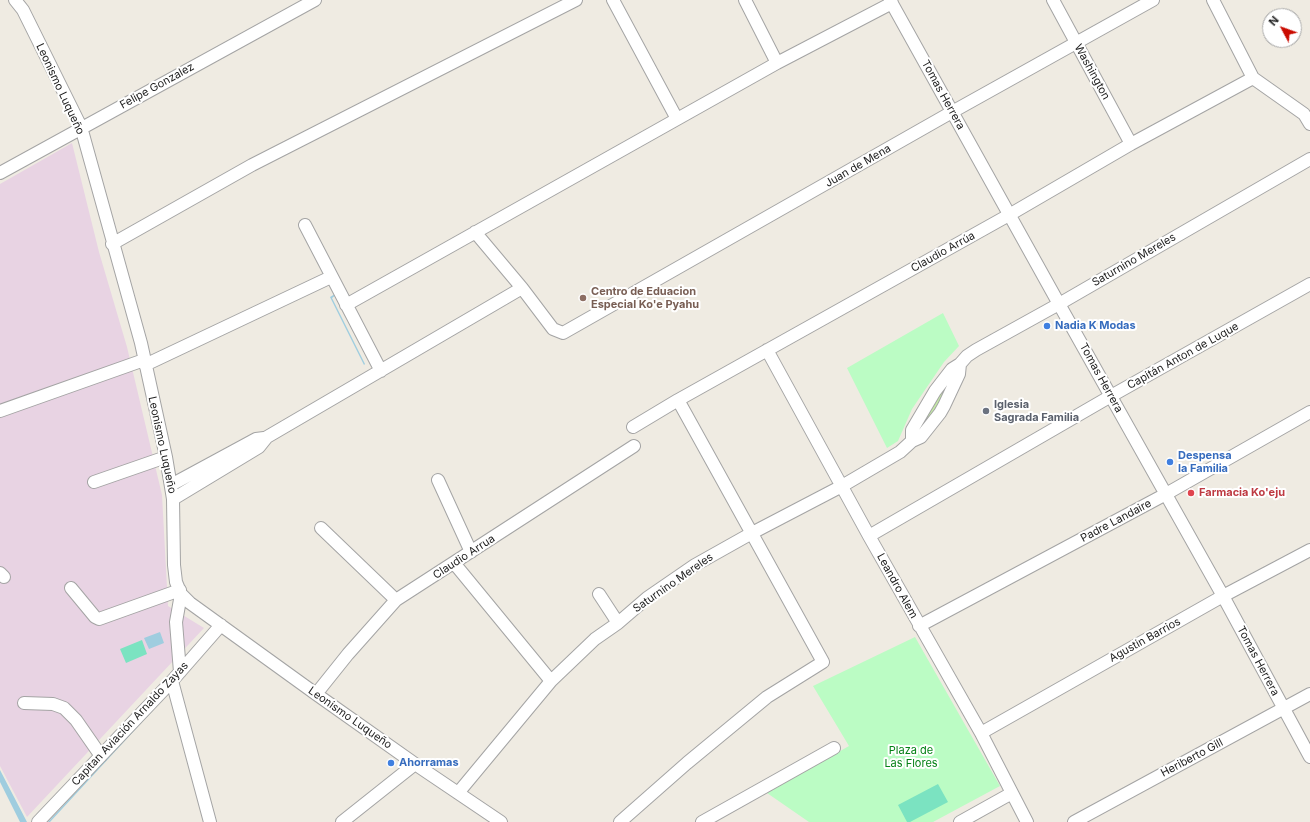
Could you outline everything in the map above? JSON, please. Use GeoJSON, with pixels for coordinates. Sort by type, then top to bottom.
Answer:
{"type":"FeatureCollection","features":[{"type":"Feature","properties":{"kind":"street","name":"Leonismo Luqueño"},"geometry":{"type":"LineString","coordinates":[[16,0],[23,10],[81,127],[140,342],[166,457],[173,499],[174,565],[176,582],[181,592],[190,603],[316,694],[415,764],[501,822]]}},
{"type":"Feature","properties":{"kind":"street","name":"Felipe Gonzalez"},"geometry":{"type":"LineString","coordinates":[[0,173],[81,127],[315,0]]}},
{"type":"Feature","properties":{"kind":"street"},"geometry":{"type":"LineString","coordinates":[[112,244],[252,165],[576,0]]}},
{"type":"Feature","properties":{"kind":"street"},"geometry":{"type":"LineString","coordinates":[[613,0],[677,119]]}},
{"type":"Feature","properties":{"kind":"street"},"geometry":{"type":"LineString","coordinates":[[745,0],[777,63]]}},
{"type":"Feature","properties":{"kind":"street","name":"Washington"},"geometry":{"type":"LineString","coordinates":[[1053,0],[1131,144]]}},
{"type":"Feature","properties":{"kind":"street","name":"Juan de Mena"},"geometry":{"type":"LineString","coordinates":[[522,288],[553,329],[563,333],[952,112],[1153,0]]}},
{"type":"Feature","properties":{"kind":"street"},"geometry":{"type":"LineString","coordinates":[[1213,0],[1253,78],[1304,114],[1310,122]]}},
{"type":"Feature","properties":{"kind":"street"},"geometry":{"type":"LineString","coordinates":[[346,305],[777,63],[891,2]]}},
{"type":"Feature","properties":{"kind":"street","name":"Tomas Herrera"},"geometry":{"type":"LineString","coordinates":[[891,2],[1223,596],[1310,757]]}},
{"type":"Feature","properties":{"kind":"street","name":"Claudio Arrúa"},"geometry":{"type":"LineString","coordinates":[[633,427],[678,400],[1010,215],[1131,144],[1253,78]]}},
{"type":"Feature","properties":{"kind":"street","name":"Saturnino Mereles"},"geometry":{"type":"LineString","coordinates":[[458,793],[551,681],[595,639],[618,623],[647,598],[696,565],[752,533],[842,486],[900,452],[912,441],[912,430],[928,402],[952,369],[960,364],[967,356],[1310,159]]}},
{"type":"Feature","properties":{"kind":"street"},"geometry":{"type":"LineString","coordinates":[[305,225],[381,371]]}},
{"type":"Feature","properties":{"kind":"street"},"geometry":{"type":"LineString","coordinates":[[171,485],[256,439],[267,437],[522,288],[475,232]]}},
{"type":"Feature","properties":{"kind":"street"},"geometry":{"type":"LineString","coordinates":[[0,411],[144,362],[331,277]]}},
{"type":"Feature","properties":{"kind":"street","name":"Capitán Anton de Luque"},"geometry":{"type":"LineString","coordinates":[[869,536],[1111,396],[1310,284]]}},
{"type":"Feature","properties":{"kind":"street","name":"Leandro Alem"},"geometry":{"type":"LineString","coordinates":[[767,350],[919,626],[981,733],[1027,822]]}},
{"type":"Feature","properties":{"kind":"street"},"geometry":{"type":"LineString","coordinates":[[620,822],[681,768],[767,697],[823,662],[678,400]]}},
{"type":"Feature","properties":{"kind":"street","name":"Padre Landaire"},"geometry":{"type":"LineString","coordinates":[[919,626],[1166,494],[1310,412]]}},
{"type":"Feature","properties":{"kind":"street"},"geometry":{"type":"LineString","coordinates":[[173,499],[259,447],[267,437]]}},
{"type":"Feature","properties":{"kind":"street","name":"Claudio Arrua"},"geometry":{"type":"LineString","coordinates":[[316,694],[348,654],[396,600],[634,446]]}},
{"type":"Feature","properties":{"kind":"street"},"geometry":{"type":"LineString","coordinates":[[94,482],[166,457]]}},
{"type":"Feature","properties":{"kind":"street"},"geometry":{"type":"LineString","coordinates":[[438,480],[471,552]]}},
{"type":"Feature","properties":{"kind":"street"},"geometry":{"type":"LineString","coordinates":[[321,528],[396,600]]}},
{"type":"Feature","properties":{"kind":"street","name":"Agustin Barrios"},"geometry":{"type":"LineString","coordinates":[[981,733],[1223,596],[1310,550]]}},
{"type":"Feature","properties":{"kind":"street"},"geometry":{"type":"LineString","coordinates":[[454,563],[551,681]]}},
{"type":"Feature","properties":{"kind":"street"},"geometry":{"type":"LineString","coordinates":[[71,588],[95,617],[99,619],[181,592],[176,622],[180,672]]}},
{"type":"Feature","properties":{"kind":"street"},"geometry":{"type":"LineString","coordinates":[[599,594],[618,623]]}},
{"type":"Feature","properties":{"kind":"street","name":"Capitan Aviación Arnaldo Zayas"},"geometry":{"type":"LineString","coordinates":[[38,822],[172,681],[221,624]]}},
{"type":"Feature","properties":{"kind":"street"},"geometry":{"type":"LineString","coordinates":[[172,681],[210,822]]}},
{"type":"Feature","properties":{"kind":"street","name":"Heriberto Gill"},"geometry":{"type":"LineString","coordinates":[[1074,822],[1310,694]]}},
{"type":"Feature","properties":{"kind":"street"},"geometry":{"type":"LineString","coordinates":[[24,703],[52,704],[64,708],[76,720],[100,756]]}},
{"type":"Feature","properties":{"kind":"street"},"geometry":{"type":"LineString","coordinates":[[702,822],[834,748]]}},
{"type":"Feature","properties":{"kind":"street"},"geometry":{"type":"LineString","coordinates":[[342,822],[415,764]]}},
{"type":"Feature","properties":{"kind":"street"},"geometry":{"type":"LineString","coordinates":[[960,822],[1012,793]]}},
{"type":"Feature","properties":{"kind":"shaded area"},"geometry":{"type":"Polygon","coordinates":[[[72,143],[99,252],[127,347],[162,495],[168,606],[204,628],[27,817],[0,766],[0,184],[72,143]]]}},
{"type":"Feature","properties":{"kind":"green space"},"geometry":{"type":"Polygon","coordinates":[[[943,313],[959,346],[944,362],[912,409],[898,441],[887,448],[847,368],[943,313]]]}},
{"type":"Feature","properties":{"kind":"green space"},"geometry":{"type":"Polygon","coordinates":[[[955,370],[938,410],[916,435],[930,407],[955,370]]]}},
{"type":"Feature","properties":{"kind":"green space","name":"Plaza de Las Flores"},"geometry":{"type":"Polygon","coordinates":[[[915,637],[1000,786],[933,822],[809,822],[767,793],[849,746],[813,686],[915,637]]]}},
{"type":"Feature","properties":{"kind":"green space"},"geometry":{"type":"Polygon","coordinates":[[[142,640],[147,654],[126,663],[120,649],[142,640]]]}},
{"type":"Feature","properties":{"kind":"green space"},"geometry":{"type":"Polygon","coordinates":[[[938,784],[948,802],[910,822],[907,822],[898,805],[938,784]]]}},
{"type":"Feature","properties":{"kind":"water"},"geometry":{"type":"Polygon","coordinates":[[[335,294],[336,295],[332,298],[365,364],[364,365],[330,297],[335,294]]]}},
{"type":"Feature","properties":{"kind":"water"},"geometry":{"type":"Polygon","coordinates":[[[160,632],[164,643],[149,649],[144,638],[160,632]]]}},
{"type":"Feature","properties":{"kind":"water"},"geometry":{"type":"Polygon","coordinates":[[[168,692],[169,693],[50,822],[48,822],[168,692]]]}},
{"type":"Feature","properties":{"kind":"water"},"geometry":{"type":"Polygon","coordinates":[[[0,770],[27,822],[20,822],[0,782],[0,770]]]}},
{"type":"Feature","properties":{"kind":"place","name":"Centro de Eduacion Especial Ko'e Pyahu"},"geometry":{"type":"Point","coordinates":[583,298]}},
{"type":"Feature","properties":{"kind":"place","name":"Nadia K Modas"},"geometry":{"type":"Point","coordinates":[1047,326]}},
{"type":"Feature","properties":{"kind":"place","name":"Iglesia Sagrada Familia"},"geometry":{"type":"Point","coordinates":[986,411]}},
{"type":"Feature","properties":{"kind":"place","name":"Despensa la Familia"},"geometry":{"type":"Point","coordinates":[1170,462]}},
{"type":"Feature","properties":{"kind":"place","name":"Farmacia Ko'eju"},"geometry":{"type":"Point","coordinates":[1191,493]}},
{"type":"Feature","properties":{"kind":"place","name":"Ahorramas"},"geometry":{"type":"Point","coordinates":[391,763]}}]}
